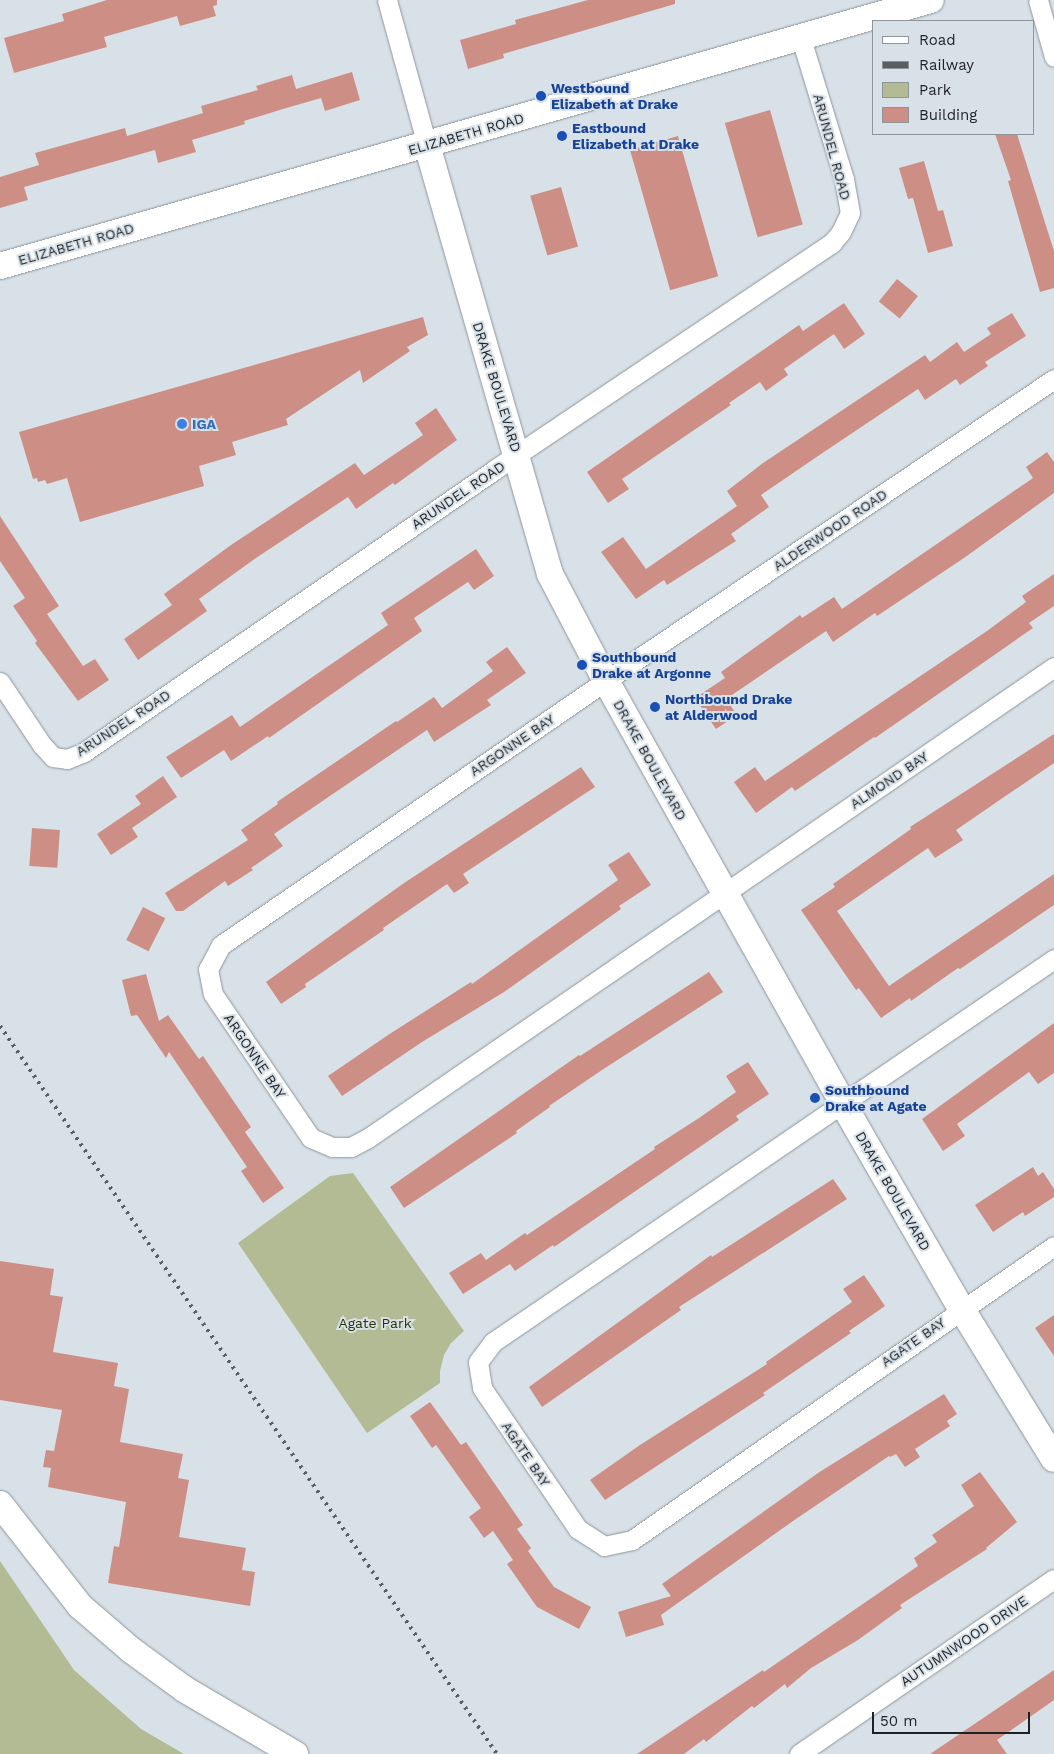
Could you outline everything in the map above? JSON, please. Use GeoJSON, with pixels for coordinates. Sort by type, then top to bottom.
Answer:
{"type":"FeatureCollection","features":[{"type":"Feature","properties":{"kind":"street","name":"DRAKE BOULEVARD"},"geometry":{"type":"LineString","coordinates":[[387,0],[550,574],[606,681],[843,1104],[962,1308],[1054,1459]]}},
{"type":"Feature","properties":{"kind":"street","name":"ELIZABETH ROAD"},"geometry":{"type":"LineString","coordinates":[[0,266],[931,0]]}},
{"type":"Feature","properties":{"kind":"street"},"geometry":{"type":"LineString","coordinates":[[1038,0],[1054,57]]}},
{"type":"Feature","properties":{"kind":"street","name":"ARUNDEL ROAD"},"geometry":{"type":"LineString","coordinates":[[0,682],[42,745],[53,757],[67,759],[84,752],[517,454],[832,243],[841,232],[850,213],[844,179],[801,38]]}},
{"type":"Feature","properties":{"kind":"street","name":"ALDERWOOD ROAD"},"geometry":{"type":"LineString","coordinates":[[606,681],[1054,379]]}},
{"type":"Feature","properties":{"kind":"street","name":"ALMOND BAY"},"geometry":{"type":"LineString","coordinates":[[725,894],[1054,667]]}},
{"type":"Feature","properties":{"kind":"street","name":"ARGONNE BAY"},"geometry":{"type":"LineString","coordinates":[[606,681],[221,945],[208,969],[214,994],[311,1138],[332,1147],[351,1147],[368,1138],[725,894]]}},
{"type":"Feature","properties":{"kind":"street"},"geometry":{"type":"LineString","coordinates":[[843,1104],[1054,959]]}},
{"type":"Feature","properties":{"kind":"street","name":"AGATE BAY"},"geometry":{"type":"LineString","coordinates":[[843,1104],[493,1342],[478,1362],[482,1388],[578,1529],[604,1546],[632,1540],[962,1308],[1054,1246]]}},
{"type":"Feature","properties":{"kind":"street"},"geometry":{"type":"LineString","coordinates":[[0,1504],[80,1606],[131,1650],[184,1689],[295,1754]]}},
{"type":"Feature","properties":{"kind":"street","name":"AUTUMNWOOD DRIVE"},"geometry":{"type":"LineString","coordinates":[[799,1754],[1054,1579]]}},
{"type":"Feature","properties":{"kind":"green space","name":"Agate Park"},"geometry":{"type":"Polygon","coordinates":[[[353,1173],[464,1331],[451,1343],[444,1355],[440,1371],[440,1383],[367,1433],[238,1243],[330,1176],[353,1173]]]}},
{"type":"Feature","properties":{"kind":"green space"},"geometry":{"type":"Polygon","coordinates":[[[0,1561],[74,1670],[141,1729],[184,1754],[0,1754],[0,1561]]]}},
{"type":"Feature","properties":{"kind":"building"},"geometry":{"type":"Polygon","coordinates":[[[107,0],[217,0],[217,5],[213,6],[216,16],[180,26],[177,16],[104,37],[107,47],[14,73],[4,38],[64,21],[62,14],[107,0]]]}},
{"type":"Feature","properties":{"kind":"building"},"geometry":{"type":"Polygon","coordinates":[[[588,0],[675,0],[675,4],[503,54],[504,58],[468,69],[460,40],[516,24],[515,20],[588,0]]]}},
{"type":"Feature","properties":{"kind":"building"},"geometry":{"type":"Polygon","coordinates":[[[352,72],[360,100],[325,111],[321,98],[283,109],[244,121],[245,124],[192,140],[196,152],[158,163],[155,150],[24,187],[28,200],[0,208],[0,177],[39,165],[35,153],[125,128],[127,136],[203,113],[201,106],[258,90],[256,86],[292,75],[296,89],[352,72]]]}},
{"type":"Feature","properties":{"kind":"building"},"geometry":{"type":"Polygon","coordinates":[[[770,110],[803,224],[758,237],[725,123],[770,110]]]}},
{"type":"Feature","properties":{"kind":"building"},"geometry":{"type":"Polygon","coordinates":[[[995,135],[1017,135],[1054,251],[1054,288],[1040,292],[1008,181],[1011,180],[995,135]]]}},
{"type":"Feature","properties":{"kind":"building"},"geometry":{"type":"Polygon","coordinates":[[[678,136],[718,276],[670,290],[630,150],[678,136]]]}},
{"type":"Feature","properties":{"kind":"building"},"geometry":{"type":"Polygon","coordinates":[[[924,161],[938,211],[943,210],[953,246],[928,253],[913,198],[908,199],[899,168],[924,161]]]}},
{"type":"Feature","properties":{"kind":"building"},"geometry":{"type":"Polygon","coordinates":[[[561,187],[578,247],[547,255],[530,196],[561,187]]]}},
{"type":"Feature","properties":{"kind":"building"},"geometry":{"type":"Polygon","coordinates":[[[897,279],[918,296],[900,319],[879,302],[897,279]]]}},
{"type":"Feature","properties":{"kind":"building"},"geometry":{"type":"Polygon","coordinates":[[[844,303],[865,334],[844,349],[834,334],[784,369],[788,375],[766,391],[760,382],[729,403],[731,405],[622,479],[629,489],[608,503],[587,472],[799,325],[803,331],[844,303]]]}},
{"type":"Feature","properties":{"kind":"building"},"geometry":{"type":"Polygon","coordinates":[[[1012,313],[1026,336],[985,362],[988,366],[960,385],[956,379],[925,400],[918,389],[821,454],[761,495],[769,507],[731,534],[736,541],[667,585],[664,580],[636,599],[601,552],[623,537],[646,569],[737,506],[727,491],[763,463],[925,355],[930,362],[957,342],[964,352],[991,334],[987,328],[1012,313]]]}},
{"type":"Feature","properties":{"kind":"building"},"geometry":{"type":"Polygon","coordinates":[[[423,317],[428,335],[407,347],[410,351],[363,383],[360,370],[286,419],[288,425],[232,442],[236,455],[199,466],[204,486],[80,522],[67,478],[47,484],[45,480],[38,482],[37,478],[33,479],[19,432],[423,317]]]}},
{"type":"Feature","properties":{"kind":"building"},"geometry":{"type":"Polygon","coordinates":[[[436,408],[457,440],[395,485],[393,483],[356,509],[348,497],[256,558],[199,599],[207,611],[138,660],[124,639],[172,605],[164,594],[231,545],[355,463],[364,475],[423,435],[415,423],[436,408]]]}},
{"type":"Feature","properties":{"kind":"building"},"geometry":{"type":"Polygon","coordinates":[[[1047,452],[1054,462],[1054,493],[964,558],[877,616],[875,613],[833,642],[826,631],[726,699],[737,715],[716,729],[695,698],[725,678],[721,672],[800,615],[802,618],[834,597],[842,609],[1033,478],[1026,467],[1047,452]]]}},
{"type":"Feature","properties":{"kind":"building"},"geometry":{"type":"Polygon","coordinates":[[[0,516],[59,606],[47,614],[83,666],[95,659],[109,680],[78,701],[35,643],[37,641],[13,606],[25,598],[0,561],[0,516]]]}},
{"type":"Feature","properties":{"kind":"building"},"geometry":{"type":"Polygon","coordinates":[[[476,549],[494,576],[474,590],[468,582],[414,618],[422,631],[269,738],[268,736],[231,761],[224,750],[181,778],[166,757],[232,715],[240,727],[388,625],[381,613],[476,549]]]}},
{"type":"Feature","properties":{"kind":"building"},"geometry":{"type":"Polygon","coordinates":[[[1054,574],[1054,606],[1029,623],[1033,628],[875,738],[795,791],[792,787],[756,813],[734,782],[755,767],[765,781],[987,631],[1026,602],[1022,596],[1054,574]]]}},
{"type":"Feature","properties":{"kind":"building"},"geometry":{"type":"Polygon","coordinates":[[[507,647],[526,673],[487,700],[491,705],[434,742],[427,730],[274,834],[283,846],[251,868],[253,870],[228,886],[225,881],[183,911],[176,911],[165,893],[248,840],[241,830],[278,804],[277,802],[434,697],[442,708],[493,671],[486,662],[507,647]]]}},
{"type":"Feature","properties":{"kind":"building"},"geometry":{"type":"Polygon","coordinates":[[[1054,734],[1054,763],[956,830],[963,840],[935,858],[928,848],[837,911],[889,986],[1054,874],[1054,905],[960,969],[958,968],[911,1001],[910,998],[881,1018],[859,988],[856,990],[801,910],[835,887],[833,884],[911,829],[910,827],[1054,734]]]}},
{"type":"Feature","properties":{"kind":"building"},"geometry":{"type":"Polygon","coordinates":[[[581,767],[595,787],[463,874],[469,883],[454,893],[447,884],[305,984],[306,987],[281,1004],[266,982],[404,883],[581,767]]]}},
{"type":"Feature","properties":{"kind":"building"},"geometry":{"type":"Polygon","coordinates":[[[163,776],[177,797],[132,828],[138,837],[111,855],[97,834],[141,804],[135,796],[163,776]]]}},
{"type":"Feature","properties":{"kind":"building"},"geometry":{"type":"Polygon","coordinates":[[[32,828],[60,830],[57,868],[29,866],[32,828]]]}},
{"type":"Feature","properties":{"kind":"building"},"geometry":{"type":"Polygon","coordinates":[[[629,852],[651,885],[619,906],[621,909],[504,992],[422,1042],[342,1096],[328,1076],[388,1035],[471,982],[472,984],[618,880],[608,865],[629,852]]]}},
{"type":"Feature","properties":{"kind":"building"},"geometry":{"type":"Polygon","coordinates":[[[143,907],[165,918],[148,951],[126,940],[143,907]]]}},
{"type":"Feature","properties":{"kind":"building"},"geometry":{"type":"Polygon","coordinates":[[[709,972],[723,992],[602,1070],[549,1106],[516,1131],[517,1133],[404,1208],[390,1187],[579,1055],[709,972]]]}},
{"type":"Feature","properties":{"kind":"building"},"geometry":{"type":"Polygon","coordinates":[[[146,974],[159,1021],[168,1015],[199,1059],[203,1056],[251,1127],[245,1132],[284,1188],[263,1203],[241,1171],[247,1167],[169,1052],[166,1058],[137,1015],[131,1016],[122,980],[146,974]]]}},
{"type":"Feature","properties":{"kind":"building"},"geometry":{"type":"Polygon","coordinates":[[[1054,1023],[1054,1073],[1038,1084],[1029,1072],[957,1124],[965,1136],[943,1151],[922,1119],[1054,1023]]]}},
{"type":"Feature","properties":{"kind":"building"},"geometry":{"type":"Polygon","coordinates":[[[748,1062],[769,1094],[736,1116],[739,1120],[554,1247],[553,1245],[515,1271],[510,1264],[463,1294],[449,1273],[481,1253],[486,1260],[525,1233],[527,1235],[736,1092],[726,1076],[748,1062]]]}},
{"type":"Feature","properties":{"kind":"building"},"geometry":{"type":"Polygon","coordinates":[[[1033,1167],[1038,1176],[1043,1172],[1054,1189],[1054,1197],[1025,1216],[1023,1212],[993,1232],[975,1205],[1033,1167]]]}},
{"type":"Feature","properties":{"kind":"building"},"geometry":{"type":"Polygon","coordinates":[[[833,1179],[847,1199],[679,1307],[681,1310],[542,1407],[529,1387],[711,1255],[712,1257],[833,1179]]]}},
{"type":"Feature","properties":{"kind":"building"},"geometry":{"type":"Polygon","coordinates":[[[0,1261],[54,1269],[50,1295],[63,1297],[53,1352],[118,1363],[114,1386],[129,1389],[120,1442],[183,1454],[178,1478],[189,1480],[179,1537],[246,1548],[242,1570],[255,1572],[250,1606],[108,1583],[114,1546],[119,1547],[126,1502],[48,1487],[51,1468],[43,1467],[46,1450],[54,1451],[62,1410],[0,1400],[0,1261]]]}},
{"type":"Feature","properties":{"kind":"building"},"geometry":{"type":"Polygon","coordinates":[[[864,1275],[885,1306],[849,1331],[851,1333],[763,1393],[765,1395],[605,1500],[590,1480],[640,1445],[767,1364],[766,1362],[852,1302],[843,1289],[864,1275]]]}},
{"type":"Feature","properties":{"kind":"building"},"geometry":{"type":"Polygon","coordinates":[[[1054,1315],[1054,1356],[1035,1328],[1054,1315]]]}},
{"type":"Feature","properties":{"kind":"building"},"geometry":{"type":"Polygon","coordinates":[[[944,1394],[957,1414],[947,1421],[950,1426],[915,1449],[920,1457],[905,1467],[896,1454],[889,1456],[793,1521],[661,1615],[664,1625],[626,1637],[618,1612],[671,1596],[662,1584],[818,1473],[944,1394]]]}},
{"type":"Feature","properties":{"kind":"building"},"geometry":{"type":"Polygon","coordinates":[[[430,1402],[461,1445],[466,1442],[523,1525],[517,1529],[531,1548],[528,1551],[554,1587],[591,1607],[579,1629],[537,1607],[507,1564],[513,1560],[493,1531],[484,1538],[469,1517],[481,1508],[436,1445],[432,1448],[410,1416],[430,1402]]]}},
{"type":"Feature","properties":{"kind":"building"},"geometry":{"type":"Polygon","coordinates":[[[980,1472],[1017,1522],[987,1549],[900,1605],[902,1608],[858,1640],[811,1668],[787,1688],[785,1684],[754,1708],[752,1706],[706,1742],[704,1739],[684,1754],[637,1754],[763,1670],[764,1672],[918,1566],[914,1558],[937,1542],[932,1535],[974,1506],[961,1485],[980,1472]]]}},
{"type":"Feature","properties":{"kind":"building"},"geometry":{"type":"Polygon","coordinates":[[[1054,1670],[1054,1700],[997,1740],[1007,1754],[930,1754],[1054,1670]]]}},
{"type":"Feature","properties":{"kind":"railway"},"geometry":{"type":"LineString","coordinates":[[0,1026],[497,1754]]}},
{"type":"Feature","properties":{"kind":"place","name":"Westbound Elizabeth at Drake"},"geometry":{"type":"Point","coordinates":[541,96]}},
{"type":"Feature","properties":{"kind":"place","name":"Eastbound Elizabeth at Drake"},"geometry":{"type":"Point","coordinates":[562,136]}},
{"type":"Feature","properties":{"kind":"place","name":"IGA"},"geometry":{"type":"Point","coordinates":[182,424]}},
{"type":"Feature","properties":{"kind":"place","name":"Southbound Drake at Argonne"},"geometry":{"type":"Point","coordinates":[582,665]}},
{"type":"Feature","properties":{"kind":"place","name":"Northbound Drake at Alderwood"},"geometry":{"type":"Point","coordinates":[655,707]}},
{"type":"Feature","properties":{"kind":"place","name":"Southbound Drake at Agate"},"geometry":{"type":"Point","coordinates":[815,1098]}}]}
